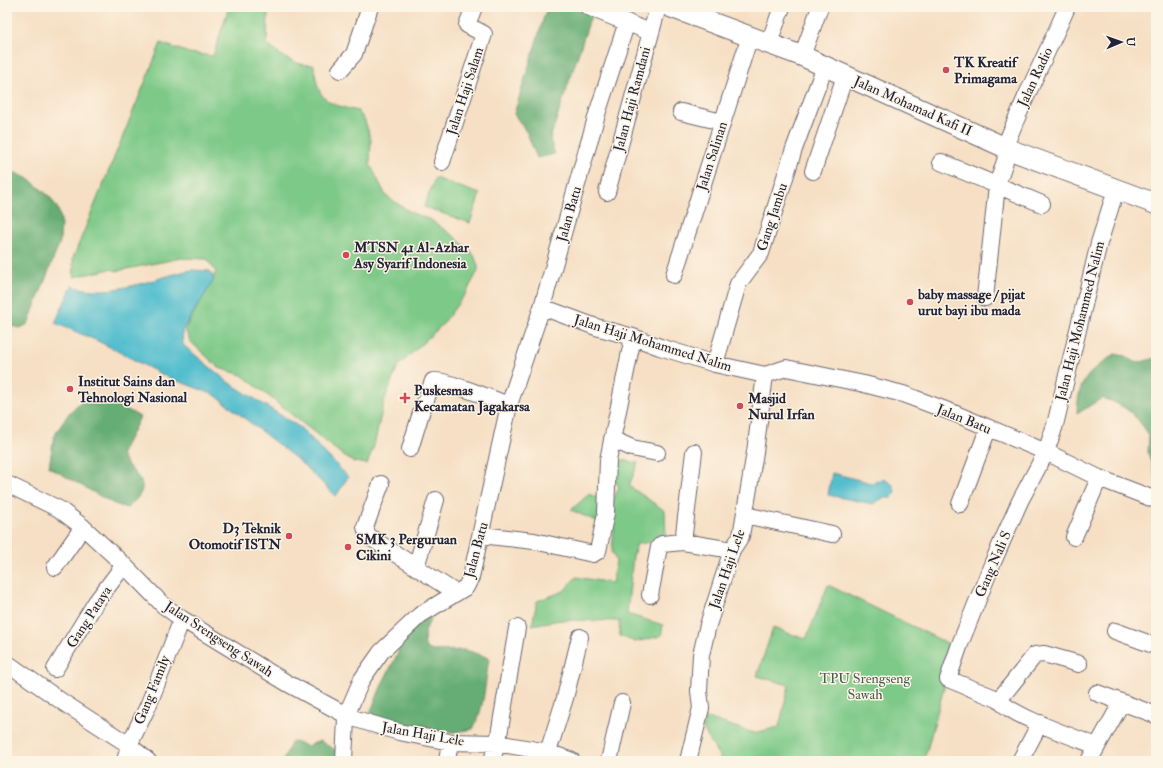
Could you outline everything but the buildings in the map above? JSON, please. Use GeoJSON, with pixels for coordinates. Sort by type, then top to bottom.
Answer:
{"type":"FeatureCollection","features":[{"type":"Feature","properties":{"kind":"main road","name":"Jalan Mohamad Kafi II"},"geometry":{"type":"LineString","coordinates":[[657,18],[746,45],[769,43],[802,56],[822,75],[1004,161],[1113,199],[1156,204]]}},
{"type":"Feature","properties":{"kind":"street"},"geometry":{"type":"LineString","coordinates":[[340,70],[354,54],[370,7]]}},
{"type":"Feature","properties":{"kind":"street","name":"Jalan Haji Salam"},"geometry":{"type":"LineString","coordinates":[[442,162],[484,34],[467,25],[474,7]]}},
{"type":"Feature","properties":{"kind":"street"},"geometry":{"type":"LineString","coordinates":[[588,7],[627,22],[657,18]]}},
{"type":"Feature","properties":{"kind":"street"},"geometry":{"type":"LineString","coordinates":[[769,43],[782,7]]}},
{"type":"Feature","properties":{"kind":"street"},"geometry":{"type":"LineString","coordinates":[[802,56],[820,7]]}},
{"type":"Feature","properties":{"kind":"street","name":"Jalan Radio"},"geometry":{"type":"LineString","coordinates":[[985,298],[1004,161],[1020,108],[1042,66],[1067,7]]}},
{"type":"Feature","properties":{"kind":"street","name":"Jalan Haji Ramdani"},"geometry":{"type":"LineString","coordinates":[[607,192],[657,18]]}},
{"type":"Feature","properties":{"kind":"street","name":"Jalan Batu"},"geometry":{"type":"LineString","coordinates":[[346,716],[362,679],[381,652],[420,615],[466,587],[471,577],[509,405],[542,307],[598,111],[627,22]]}},
{"type":"Feature","properties":{"kind":"street","name":"Jalan Salinan"},"geometry":{"type":"LineString","coordinates":[[674,276],[746,45]]}},
{"type":"Feature","properties":{"kind":"street","name":"Gang Jambu"},"geometry":{"type":"LineString","coordinates":[[715,364],[738,284],[761,253],[794,149],[822,75]]}},
{"type":"Feature","properties":{"kind":"street"},"geometry":{"type":"LineString","coordinates":[[813,171],[842,84]]}},
{"type":"Feature","properties":{"kind":"street"},"geometry":{"type":"LineString","coordinates":[[681,112],[722,122]]}},
{"type":"Feature","properties":{"kind":"street"},"geometry":{"type":"LineString","coordinates":[[941,162],[1004,161],[1042,204]]}},
{"type":"Feature","properties":{"kind":"street","name":"Jalan Haji Mohammed Nalim"},"geometry":{"type":"LineString","coordinates":[[1046,452],[1057,417],[1095,258],[1113,199]]}},
{"type":"Feature","properties":{"kind":"street","name":"Jalan Haji Mohammed Nalim"},"geometry":{"type":"LineString","coordinates":[[542,307],[596,327],[633,337],[715,364],[765,375]]}},
{"type":"Feature","properties":{"kind":"street"},"geometry":{"type":"LineString","coordinates":[[481,535],[534,541],[596,554],[600,547],[606,514],[608,460],[633,337]]}},
{"type":"Feature","properties":{"kind":"street","name":"Jalan Batu"},"geometry":{"type":"LineString","coordinates":[[765,375],[786,368],[864,384],[903,394],[1046,452],[1099,478],[1156,500]]}},
{"type":"Feature","properties":{"kind":"street","name":"Jalan Haji Lele"},"geometry":{"type":"LineString","coordinates":[[688,761],[701,708],[699,691],[701,655],[708,625],[732,550],[741,536],[755,452],[765,375]]}},
{"type":"Feature","properties":{"kind":"street"},"geometry":{"type":"LineString","coordinates":[[410,448],[433,381],[436,380],[447,383],[509,405]]}},
{"type":"Feature","properties":{"kind":"street"},"geometry":{"type":"LineString","coordinates":[[960,504],[988,429]]}},
{"type":"Feature","properties":{"kind":"street"},"geometry":{"type":"LineString","coordinates":[[612,439],[632,448],[657,453]]}},
{"type":"Feature","properties":{"kind":"street"},"geometry":{"type":"LineString","coordinates":[[683,542],[694,452]]}},
{"type":"Feature","properties":{"kind":"street","name":"Gang Nali S"},"geometry":{"type":"LineString","coordinates":[[1000,700],[948,679],[960,644],[993,562],[1023,494],[1046,452]]}},
{"type":"Feature","properties":{"kind":"street"},"geometry":{"type":"LineString","coordinates":[[1074,537],[1099,478]]}},
{"type":"Feature","properties":{"kind":"street"},"geometry":{"type":"LineString","coordinates":[[381,484],[365,527],[368,536],[456,593]]}},
{"type":"Feature","properties":{"kind":"street","name":"Jalan Srengseng Sawah"},"geometry":{"type":"LineString","coordinates":[[7,486],[59,509],[82,527],[124,565],[163,605],[182,619],[346,716]]}},
{"type":"Feature","properties":{"kind":"street"},"geometry":{"type":"LineString","coordinates":[[416,567],[436,500]]}},
{"type":"Feature","properties":{"kind":"street"},"geometry":{"type":"LineString","coordinates":[[745,515],[832,534]]}},
{"type":"Feature","properties":{"kind":"street"},"geometry":{"type":"LineString","coordinates":[[55,567],[82,527]]}},
{"type":"Feature","properties":{"kind":"street"},"geometry":{"type":"LineString","coordinates":[[650,595],[659,547],[668,543],[683,542],[732,550]]}},
{"type":"Feature","properties":{"kind":"street","name":"Gang Pataya"},"geometry":{"type":"LineString","coordinates":[[55,669],[96,602],[124,565]]}},
{"type":"Feature","properties":{"kind":"street","name":"Gang Family"},"geometry":{"type":"LineString","coordinates":[[125,761],[129,745],[148,706],[182,619]]}},
{"type":"Feature","properties":{"kind":"street"},"geometry":{"type":"LineString","coordinates":[[492,761],[518,628]]}},
{"type":"Feature","properties":{"kind":"street"},"geometry":{"type":"LineString","coordinates":[[1115,630],[1156,646]]}},
{"type":"Feature","properties":{"kind":"street"},"geometry":{"type":"LineString","coordinates":[[548,752],[565,698],[580,636]]}},
{"type":"Feature","properties":{"kind":"street"},"geometry":{"type":"LineString","coordinates":[[1079,664],[1044,654],[1035,655],[1000,700],[1001,703],[1007,707],[1040,723],[1096,746]]}},
{"type":"Feature","properties":{"kind":"street"},"geometry":{"type":"LineString","coordinates":[[7,663],[70,707],[129,745],[148,761]]}},
{"type":"Feature","properties":{"kind":"street"},"geometry":{"type":"LineString","coordinates":[[1097,692],[1156,715]]}},
{"type":"Feature","properties":{"kind":"street"},"geometry":{"type":"LineString","coordinates":[[609,761],[622,703]]}},
{"type":"Feature","properties":{"kind":"street"},"geometry":{"type":"LineString","coordinates":[[1089,761],[1118,708]]}},
{"type":"Feature","properties":{"kind":"street"},"geometry":{"type":"LineString","coordinates":[[344,761],[346,716]]}},
{"type":"Feature","properties":{"kind":"street","name":"Jalan Haji Lele"},"geometry":{"type":"LineString","coordinates":[[346,716],[399,732],[450,742],[496,743],[548,752],[572,761]]}},
{"type":"Feature","properties":{"kind":"street"},"geometry":{"type":"LineString","coordinates":[[1020,761],[1040,723]]}},
{"type":"Feature","properties":{"kind":"street"},"geometry":{"type":"LineString","coordinates":[[447,761],[450,742]]}},
{"type":"Feature","properties":{"kind":"green space"},"geometry":{"type":"Polygon","coordinates":[[[229,7],[266,7],[268,14],[267,44],[294,62],[314,65],[318,86],[325,98],[337,106],[358,111],[365,121],[371,140],[370,164],[386,196],[412,213],[431,220],[455,237],[474,255],[478,266],[478,271],[466,293],[442,325],[398,366],[384,401],[374,446],[367,464],[354,462],[345,457],[242,375],[219,368],[190,341],[185,329],[216,272],[207,259],[181,258],[117,271],[111,269],[74,277],[73,258],[161,43],[189,53],[213,56],[229,7]]]}},
{"type":"Feature","properties":{"kind":"green space"},"geometry":{"type":"Polygon","coordinates":[[[547,7],[594,7],[550,139],[555,154],[537,158],[527,133],[514,114],[547,7]]]}},
{"type":"Feature","properties":{"kind":"green space"},"geometry":{"type":"Polygon","coordinates":[[[7,169],[29,179],[50,197],[58,209],[61,220],[60,242],[28,324],[20,328],[7,325],[7,169]]]}},
{"type":"Feature","properties":{"kind":"green space"},"geometry":{"type":"Polygon","coordinates":[[[435,178],[480,194],[470,223],[424,207],[435,178]]]}},
{"type":"Feature","properties":{"kind":"green space"},"geometry":{"type":"Polygon","coordinates":[[[1115,354],[1125,356],[1137,363],[1156,358],[1156,479],[1148,453],[1149,435],[1135,416],[1118,404],[1102,398],[1077,414],[1082,385],[1086,378],[1098,366],[1115,354]]]}},
{"type":"Feature","properties":{"kind":"green space"},"geometry":{"type":"Polygon","coordinates":[[[93,400],[110,400],[140,417],[121,455],[137,475],[142,486],[141,492],[127,508],[114,504],[49,467],[54,436],[69,413],[79,403],[93,400]]]}},
{"type":"Feature","properties":{"kind":"green space"},"geometry":{"type":"Polygon","coordinates":[[[621,460],[638,463],[629,486],[665,511],[666,540],[637,544],[633,556],[627,614],[663,625],[661,636],[635,642],[620,636],[619,621],[560,620],[532,625],[537,601],[564,591],[576,577],[612,583],[616,561],[612,552],[614,529],[571,510],[589,494],[611,505],[619,487],[614,479],[621,460]]]}},
{"type":"Feature","properties":{"kind":"green space","name":"TPU Srengseng Sawah"},"geometry":{"type":"Polygon","coordinates":[[[828,585],[955,647],[924,761],[722,761],[703,729],[704,717],[754,733],[779,727],[789,685],[757,676],[773,628],[806,639],[828,585]]]}},
{"type":"Feature","properties":{"kind":"green space"},"geometry":{"type":"Polygon","coordinates":[[[433,615],[424,635],[426,648],[433,651],[466,650],[489,658],[480,712],[473,729],[455,732],[414,729],[390,725],[370,713],[383,682],[397,655],[404,632],[433,615]]]}},
{"type":"Feature","properties":{"kind":"green space"},"geometry":{"type":"Polygon","coordinates":[[[292,741],[307,746],[320,741],[343,754],[341,761],[283,761],[292,741]]]}},
{"type":"Feature","properties":{"kind":"water"},"geometry":{"type":"Polygon","coordinates":[[[191,270],[210,271],[214,280],[182,331],[183,345],[228,382],[301,428],[348,477],[336,496],[299,461],[215,395],[165,376],[98,341],[55,323],[72,286],[102,290],[117,289],[191,270]]]}},
{"type":"Feature","properties":{"kind":"water"},"geometry":{"type":"Polygon","coordinates":[[[832,473],[871,483],[884,479],[893,485],[895,491],[892,498],[883,498],[873,504],[828,495],[832,473]]]}},
{"type":"Feature","properties":{"kind":"place","name":"TK Kreatif Primagama"},"geometry":{"type":"Point","coordinates":[946,70]}},
{"type":"Feature","properties":{"kind":"place","name":"MTSN 41 Al-Azhar Asy Syarif Indonesia"},"geometry":{"type":"Point","coordinates":[346,255]}},
{"type":"Feature","properties":{"kind":"place","name":"baby massage / pijat urut bayi ibu mada"},"geometry":{"type":"Point","coordinates":[910,302]}},
{"type":"Feature","properties":{"kind":"place","name":"Institut Sains dan Tehnologi Nasional"},"geometry":{"type":"Point","coordinates":[70,389]}},
{"type":"Feature","properties":{"kind":"place","name":"Puskesmas Kecamatan Jagakarsa"},"geometry":{"type":"Point","coordinates":[405,398]}},
{"type":"Feature","properties":{"kind":"place","name":"Masjid Nurul Irfan"},"geometry":{"type":"Point","coordinates":[740,406]}},
{"type":"Feature","properties":{"kind":"place","name":"D3 Teknik Otomotif ISTN"},"geometry":{"type":"Point","coordinates":[289,536]}},
{"type":"Feature","properties":{"kind":"place","name":"SMK 3 Perguruan Cikini"},"geometry":{"type":"Point","coordinates":[348,547]}}]}
